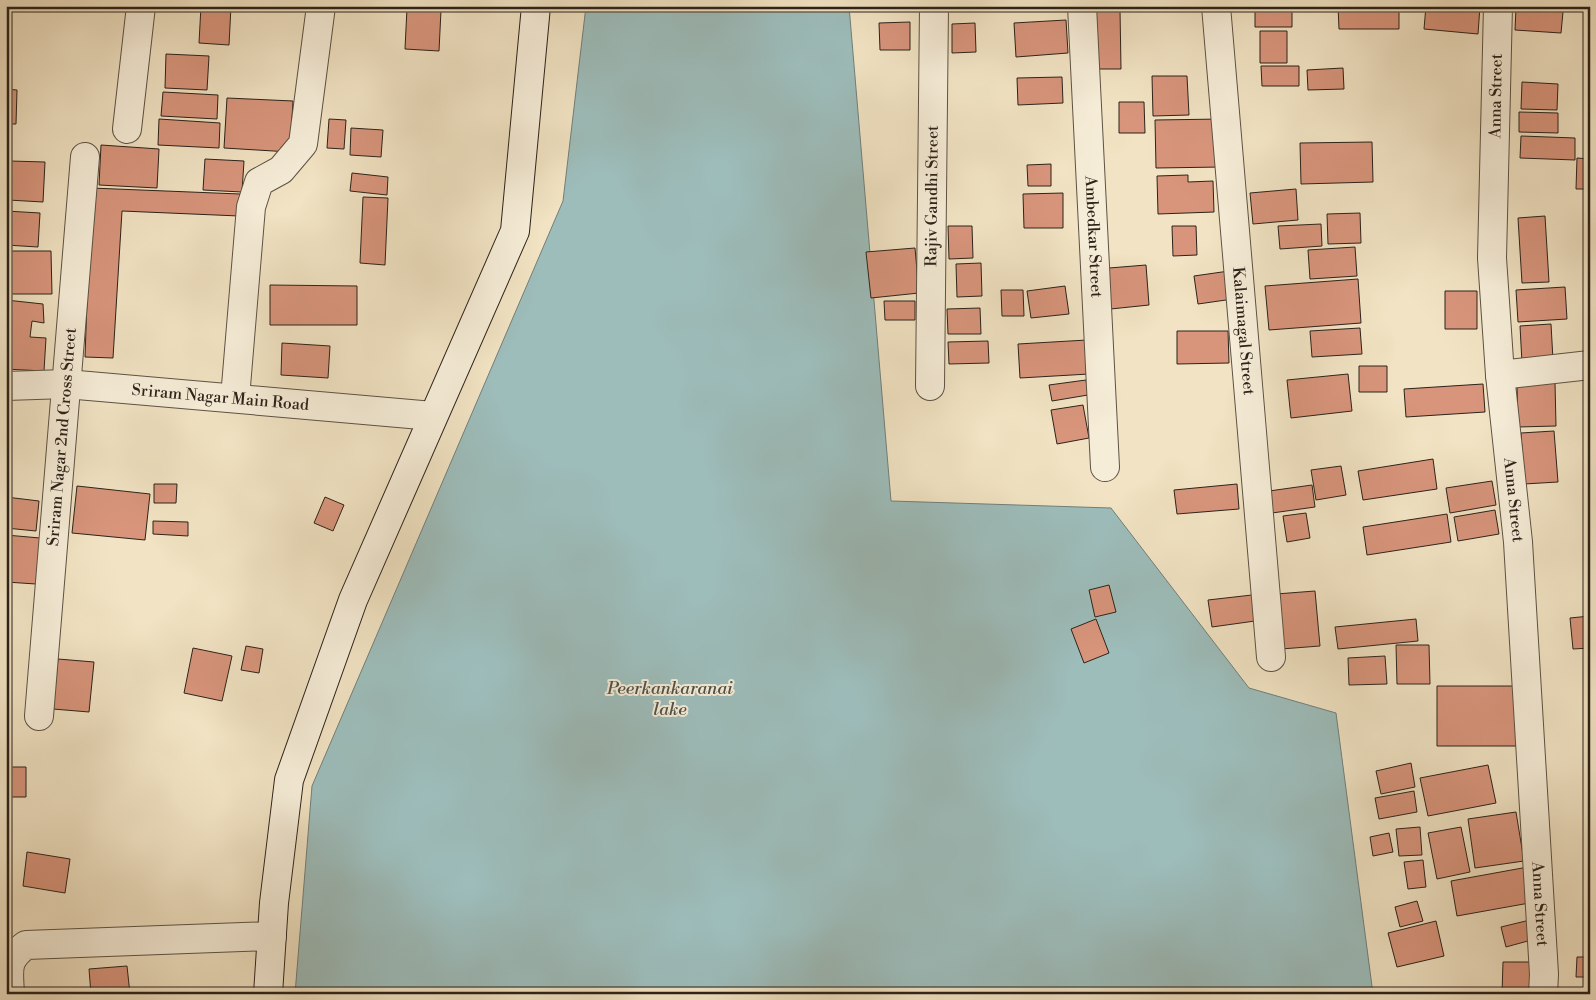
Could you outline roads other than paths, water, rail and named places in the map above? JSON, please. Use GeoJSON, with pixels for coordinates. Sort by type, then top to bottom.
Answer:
{"type":"FeatureCollection","features":[{"type":"Feature","properties":{"kind":"street"},"geometry":{"type":"LineString","coordinates":[[128,129],[141,6]]}},
{"type":"Feature","properties":{"kind":"street"},"geometry":{"type":"LineString","coordinates":[[235,398],[251,207],[259,182],[281,170],[303,144],[321,6]]}},
{"type":"Feature","properties":{"kind":"street"},"geometry":{"type":"LineString","coordinates":[[268,994],[272,936],[289,780],[353,600],[515,231],[536,6]]}},
{"type":"Feature","properties":{"kind":"street","name":"Rajiv Gandhi Street"},"geometry":{"type":"LineString","coordinates":[[930,386],[934,6]]}},
{"type":"Feature","properties":{"kind":"street","name":"Ambedkar Street"},"geometry":{"type":"LineString","coordinates":[[1082,6],[1105,467]]}},
{"type":"Feature","properties":{"kind":"street","name":"Kalaimagal Street"},"geometry":{"type":"LineString","coordinates":[[1216,6],[1271,657]]}},
{"type":"Feature","properties":{"kind":"street","name":"Anna Street"},"geometry":{"type":"LineString","coordinates":[[1498,6],[1492,258],[1500,375],[1518,542],[1544,974],[1543,994]]}},
{"type":"Feature","properties":{"kind":"street","name":"Sriram Nagar 2nd Cross Street"},"geometry":{"type":"LineString","coordinates":[[39,716],[85,157]]}},
{"type":"Feature","properties":{"kind":"street"},"geometry":{"type":"LineString","coordinates":[[1500,375],[1590,365]]}},
{"type":"Feature","properties":{"kind":"street","name":"Sriram Nagar Main Road"},"geometry":{"type":"LineString","coordinates":[[6,386],[66,384],[433,416]]}},
{"type":"Feature","properties":{"kind":"street"},"geometry":{"type":"LineString","coordinates":[[10,994],[9,970],[14,954],[26,945],[272,936]]}},
{"type":"Feature","properties":{"kind":"water","name":"Peerkankaranai lake"},"geometry":{"type":"Polygon","coordinates":[[[586,6],[849,6],[891,501],[1111,508],[1249,688],[1336,713],[1373,994],[295,994],[312,786],[563,201],[586,6]]]}}]}
